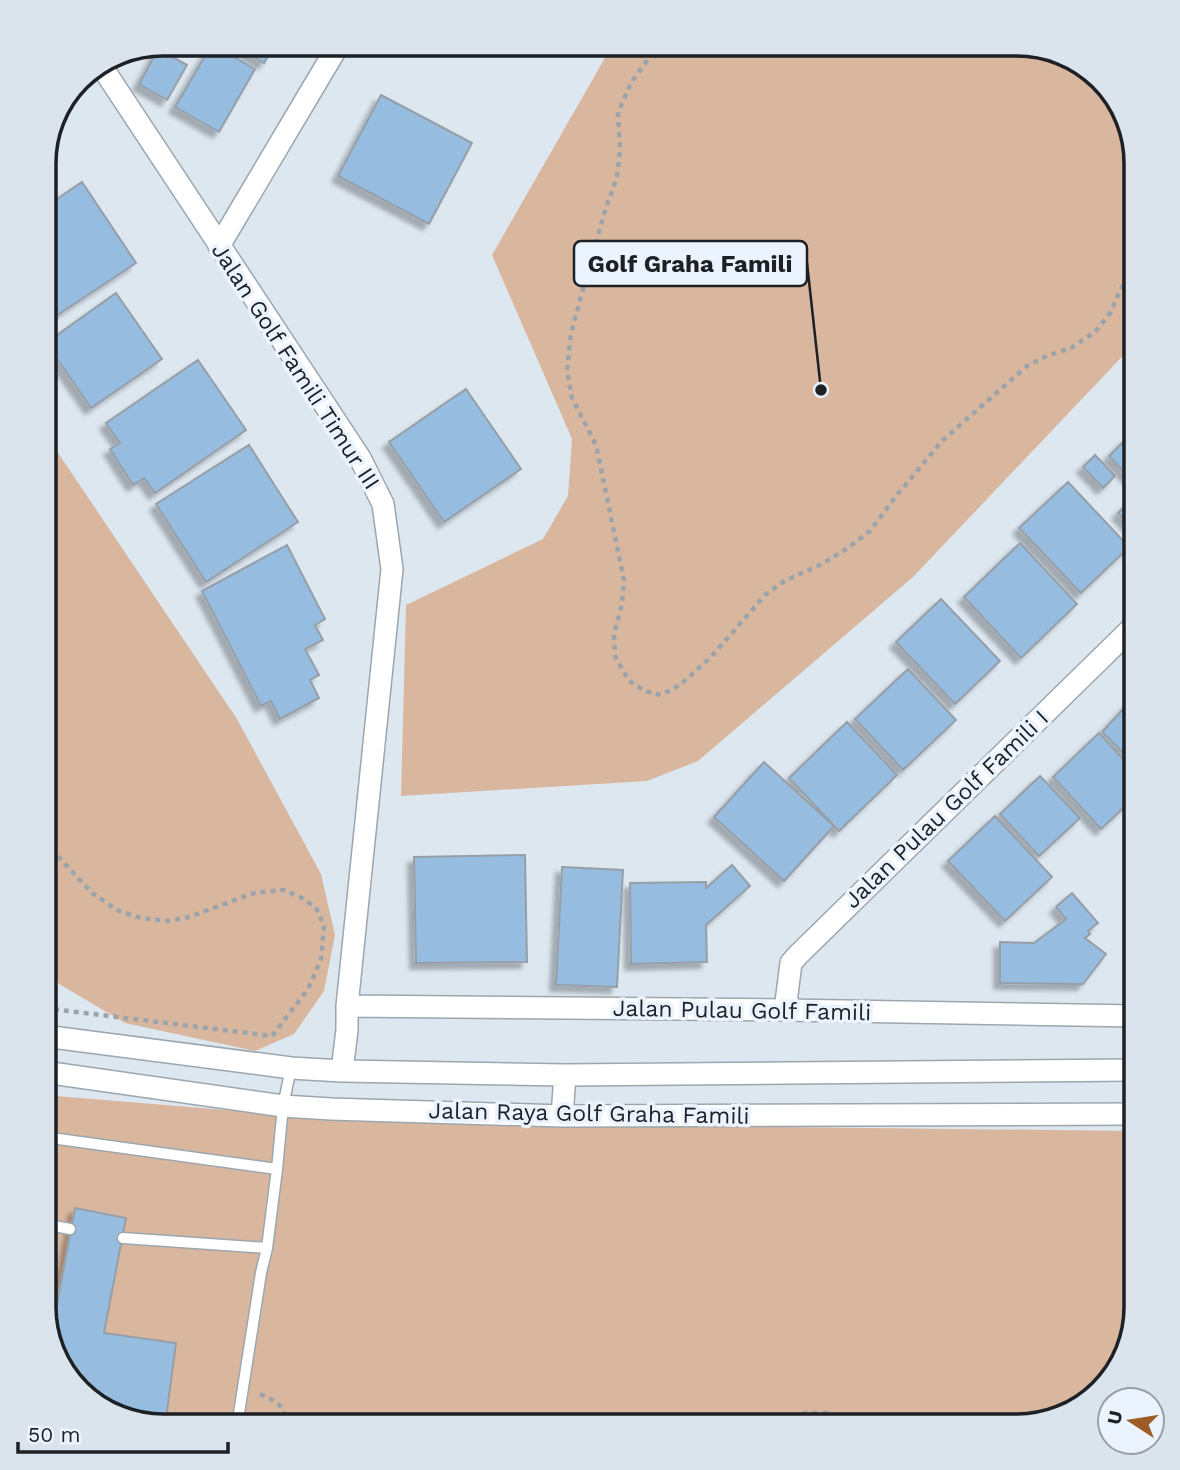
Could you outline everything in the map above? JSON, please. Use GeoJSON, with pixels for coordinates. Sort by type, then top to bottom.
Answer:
{"type":"FeatureCollection","features":[{"type":"Feature","properties":{"kind":"street"},"geometry":{"type":"LineString","coordinates":[[219,246],[332,56]]}},
{"type":"Feature","properties":{"kind":"street","name":"Jalan Golf Famili Timur III"},"geometry":{"type":"LineString","coordinates":[[106,73],[360,458],[383,504],[392,569],[342,1071]]}},
{"type":"Feature","properties":{"kind":"street","name":"Jalan Pulau Golf Famili I"},"geometry":{"type":"LineString","coordinates":[[785,1010],[791,963],[797,955],[1124,636]]}},
{"type":"Feature","properties":{"kind":"street","name":"Jalan Pulau Golf Famili"},"geometry":{"type":"LineString","coordinates":[[347,1006],[1124,1016]]}},
{"type":"Feature","properties":{"kind":"street","name":"Jalan Raya Golf Graha Famili"},"geometry":{"type":"LineString","coordinates":[[56,1038],[291,1068],[342,1071],[565,1075],[1124,1070]]}},
{"type":"Feature","properties":{"kind":"street","name":"Jalan Raya Golf Graha Famili"},"geometry":{"type":"LineString","coordinates":[[56,1074],[283,1106],[562,1116],[1124,1114]]}},
{"type":"Feature","properties":{"kind":"street"},"geometry":{"type":"LineString","coordinates":[[562,1116],[565,1075]]}},
{"type":"Feature","properties":{"kind":"lane"},"geometry":{"type":"LineString","coordinates":[[239,1414],[267,1248],[283,1106],[291,1068]]}},
{"type":"Feature","properties":{"kind":"lane"},"geometry":{"type":"LineString","coordinates":[[56,1139],[277,1170]]}},
{"type":"Feature","properties":{"kind":"lane"},"geometry":{"type":"LineString","coordinates":[[56,1226],[70,1229]]}},
{"type":"Feature","properties":{"kind":"lane"},"geometry":{"type":"LineString","coordinates":[[123,1238],[267,1248]]}},
{"type":"Feature","properties":{"kind":"path"},"geometry":{"type":"LineString","coordinates":[[650,56],[631,83],[618,112],[620,150],[617,177],[571,333],[567,371],[572,398],[596,445],[624,580],[622,604],[614,634],[615,656],[629,681],[645,691],[661,695],[680,685],[711,657],[765,595],[786,580],[820,565],[848,548],[870,531],[942,441],[1027,366],[1071,348],[1095,332],[1111,312],[1124,284]]}},
{"type":"Feature","properties":{"kind":"path"},"geometry":{"type":"LineString","coordinates":[[56,854],[92,892],[119,911],[141,918],[168,921],[190,917],[254,893],[284,890],[316,908],[324,926],[321,959],[308,989],[272,1036],[56,1009]]}},
{"type":"Feature","properties":{"kind":"path"},"geometry":{"type":"LineString","coordinates":[[244,1386],[279,1403],[285,1414]]}},
{"type":"Feature","properties":{"kind":"path"},"geometry":{"type":"LineString","coordinates":[[802,1414],[829,1414]]}},
{"type":"Feature","properties":{"kind":"shaded area"},"geometry":{"type":"Polygon","coordinates":[[[606,56],[1038,58],[1071,70],[1097,92],[1113,116],[1123,149],[1124,355],[913,577],[698,761],[647,781],[401,796],[406,605],[543,539],[568,496],[572,439],[492,255],[606,56]]]}},
{"type":"Feature","properties":{"kind":"shaded area"},"geometry":{"type":"Polygon","coordinates":[[[56,450],[237,719],[321,874],[335,935],[324,991],[294,1034],[255,1051],[125,1023],[56,982],[56,450]]]}},
{"type":"Feature","properties":{"kind":"shaded area"},"geometry":{"type":"Polygon","coordinates":[[[56,1096],[273,1114],[535,1124],[1124,1131],[1124,1307],[1120,1335],[1106,1367],[1077,1396],[1045,1410],[1017,1414],[163,1414],[135,1410],[103,1396],[74,1367],[58,1328],[56,1096]]]}},
{"type":"Feature","properties":{"kind":"building"},"geometry":{"type":"Polygon","coordinates":[[[171,56],[187,65],[167,100],[139,84],[154,57],[171,56]]]}},
{"type":"Feature","properties":{"kind":"building"},"geometry":{"type":"Polygon","coordinates":[[[205,56],[233,56],[255,69],[219,132],[175,107],[205,56]]]}},
{"type":"Feature","properties":{"kind":"building"},"geometry":{"type":"Polygon","coordinates":[[[252,56],[268,56],[264,63],[252,56]]]}},
{"type":"Feature","properties":{"kind":"building"},"geometry":{"type":"Polygon","coordinates":[[[381,95],[472,143],[429,224],[338,176],[381,95]]]}},
{"type":"Feature","properties":{"kind":"building"},"geometry":{"type":"Polygon","coordinates":[[[82,182],[136,263],[56,316],[56,200],[82,182]]]}},
{"type":"Feature","properties":{"kind":"building"},"geometry":{"type":"Polygon","coordinates":[[[116,293],[162,359],[91,408],[56,357],[56,336],[116,293]]]}},
{"type":"Feature","properties":{"kind":"building"},"geometry":{"type":"Polygon","coordinates":[[[198,360],[246,430],[155,493],[144,478],[133,485],[110,449],[120,443],[106,423],[198,360]]]}},
{"type":"Feature","properties":{"kind":"building"},"geometry":{"type":"Polygon","coordinates":[[[466,389],[521,469],[444,522],[389,442],[466,389]]]}},
{"type":"Feature","properties":{"kind":"building"},"geometry":{"type":"Polygon","coordinates":[[[1124,441],[1124,472],[1109,456],[1124,441]]]}},
{"type":"Feature","properties":{"kind":"building"},"geometry":{"type":"Polygon","coordinates":[[[249,445],[298,522],[206,582],[156,504],[249,445]]]}},
{"type":"Feature","properties":{"kind":"building"},"geometry":{"type":"Polygon","coordinates":[[[1095,455],[1115,476],[1103,488],[1083,467],[1095,455]]]}},
{"type":"Feature","properties":{"kind":"building"},"geometry":{"type":"Polygon","coordinates":[[[1068,482],[1124,542],[1124,552],[1081,593],[1019,528],[1068,482]]]}},
{"type":"Feature","properties":{"kind":"building"},"geometry":{"type":"Polygon","coordinates":[[[1124,507],[1124,519],[1118,513],[1124,507]]]}},
{"type":"Feature","properties":{"kind":"building"},"geometry":{"type":"Polygon","coordinates":[[[1020,543],[1077,604],[1021,658],[964,597],[1020,543]]]}},
{"type":"Feature","properties":{"kind":"building"},"geometry":{"type":"Polygon","coordinates":[[[287,545],[325,619],[315,625],[323,640],[305,649],[319,675],[310,680],[319,698],[280,719],[271,701],[261,706],[202,591],[287,545]]]}},
{"type":"Feature","properties":{"kind":"building"},"geometry":{"type":"Polygon","coordinates":[[[941,599],[1000,661],[955,704],[896,642],[941,599]]]}},
{"type":"Feature","properties":{"kind":"building"},"geometry":{"type":"Polygon","coordinates":[[[908,669],[956,720],[903,770],[855,719],[908,669]]]}},
{"type":"Feature","properties":{"kind":"building"},"geometry":{"type":"Polygon","coordinates":[[[1124,708],[1124,753],[1102,732],[1124,708]]]}},
{"type":"Feature","properties":{"kind":"building"},"geometry":{"type":"Polygon","coordinates":[[[847,722],[897,775],[839,831],[789,778],[847,722]]]}},
{"type":"Feature","properties":{"kind":"building"},"geometry":{"type":"Polygon","coordinates":[[[1099,733],[1124,760],[1124,807],[1101,829],[1053,777],[1099,733]]]}},
{"type":"Feature","properties":{"kind":"building"},"geometry":{"type":"Polygon","coordinates":[[[764,762],[834,826],[784,881],[714,817],[764,762]]]}},
{"type":"Feature","properties":{"kind":"building"},"geometry":{"type":"Polygon","coordinates":[[[1040,776],[1080,818],[1039,856],[1000,814],[1040,776]]]}},
{"type":"Feature","properties":{"kind":"building"},"geometry":{"type":"Polygon","coordinates":[[[995,816],[1052,877],[1005,921],[948,861],[995,816]]]}},
{"type":"Feature","properties":{"kind":"building"},"geometry":{"type":"Polygon","coordinates":[[[525,855],[527,962],[416,963],[414,857],[525,855]]]}},
{"type":"Feature","properties":{"kind":"building"},"geometry":{"type":"Polygon","coordinates":[[[732,865],[750,886],[706,925],[707,962],[631,964],[630,883],[706,882],[706,888],[732,865]]]}},
{"type":"Feature","properties":{"kind":"building"},"geometry":{"type":"Polygon","coordinates":[[[562,867],[623,870],[617,987],[556,985],[562,867]]]}},
{"type":"Feature","properties":{"kind":"building"},"geometry":{"type":"Polygon","coordinates":[[[1072,893],[1098,923],[1088,931],[1090,934],[1085,938],[1106,954],[1083,984],[1000,983],[1000,942],[1034,943],[1066,919],[1056,907],[1072,893]]]}},
{"type":"Feature","properties":{"kind":"building"},"geometry":{"type":"Polygon","coordinates":[[[75,1208],[126,1218],[104,1333],[176,1343],[167,1414],[135,1410],[116,1403],[92,1387],[74,1367],[67,1354],[58,1328],[56,1309],[75,1208]]]}},
{"type":"Feature","properties":{"kind":"place","name":"Golf Graha Famili"},"geometry":{"type":"Point","coordinates":[821,390]}}]}
